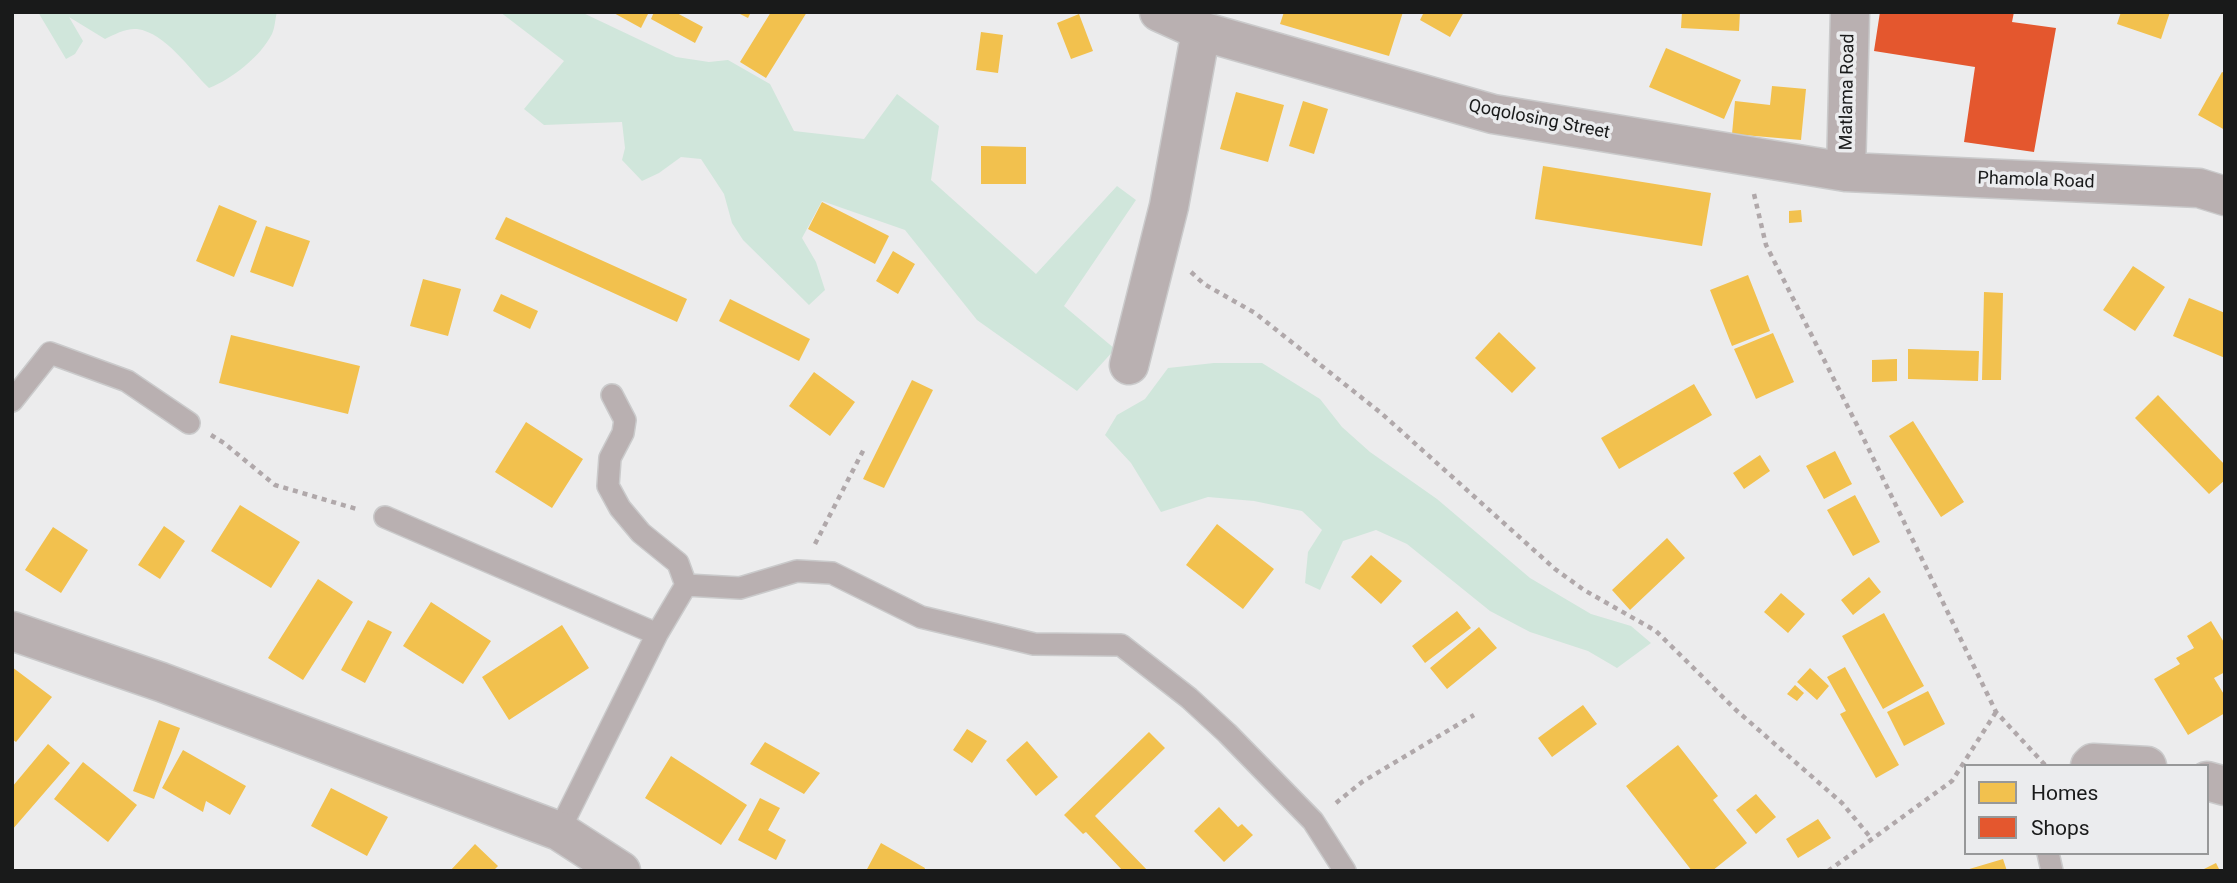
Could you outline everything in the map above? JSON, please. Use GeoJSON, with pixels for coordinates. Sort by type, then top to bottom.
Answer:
{"type":"FeatureCollection","features":[{"type":"Feature","properties":{"kind":"street","name":"Matlama Road"},"geometry":{"type":"LineString","coordinates":[[1846,172],[1850,12]]}},
{"type":"Feature","properties":{"kind":"street","name":"Qoqolosing Street"},"geometry":{"type":"LineString","coordinates":[[1178,19],[1493,114],[1846,172]]}},
{"type":"Feature","properties":{"kind":"street"},"geometry":{"type":"LineString","coordinates":[[1129,365],[1170,206],[1178,19]]}},
{"type":"Feature","properties":{"kind":"street","name":"Phamola Road"},"geometry":{"type":"LineString","coordinates":[[1846,172],[2199,188],[2225,196]]}},
{"type":"Feature","properties":{"kind":"street"},"geometry":{"type":"LineString","coordinates":[[12,631],[161,682],[559,831],[621,871]]}},
{"type":"Feature","properties":{"kind":"street"},"geometry":{"type":"LineString","coordinates":[[2092,764],[2111,764]]}},
{"type":"Feature","properties":{"kind":"lane"},"geometry":{"type":"LineString","coordinates":[[12,401],[50,352],[127,382],[189,423]]}},
{"type":"Feature","properties":{"kind":"lane"},"geometry":{"type":"LineString","coordinates":[[612,395],[625,419],[623,433],[610,458],[608,486],[620,508],[641,533],[678,563],[686,585]]}},
{"type":"Feature","properties":{"kind":"lane"},"geometry":{"type":"LineString","coordinates":[[385,517],[657,634]]}},
{"type":"Feature","properties":{"kind":"lane"},"geometry":{"type":"LineString","coordinates":[[686,585],[740,588],[797,571],[832,573],[921,617],[1034,644],[1121,645],[1189,698],[1227,733],[1313,821],[1345,871]]}},
{"type":"Feature","properties":{"kind":"lane"},"geometry":{"type":"LineString","coordinates":[[559,831],[657,634],[686,585]]}},
{"type":"Feature","properties":{"kind":"path"},"geometry":{"type":"LineString","coordinates":[[1744,156],[1766,245],[1996,712],[2044,764]]}},
{"type":"Feature","properties":{"kind":"path"},"geometry":{"type":"LineString","coordinates":[[1160,242],[1204,284],[1255,313],[1381,413],[1555,569],[1584,590],[1656,631],[1736,710],[1842,803],[1871,838]]}},
{"type":"Feature","properties":{"kind":"path"},"geometry":{"type":"LineString","coordinates":[[189,423],[225,443],[275,485],[385,517]]}},
{"type":"Feature","properties":{"kind":"path"},"geometry":{"type":"LineString","coordinates":[[810,572],[812,552],[865,447]]}},
{"type":"Feature","properties":{"kind":"path"},"geometry":{"type":"LineString","coordinates":[[1828,871],[1952,781],[1996,712]]}},
{"type":"Feature","properties":{"kind":"path"},"geometry":{"type":"LineString","coordinates":[[1313,821],[1362,782],[1474,715]]}},
{"type":"Feature","properties":{"kind":"green space"},"geometry":{"type":"Polygon","coordinates":[[[38,12],[277,12],[272,34],[253,59],[236,73],[209,88],[167,44],[148,32],[137,29],[125,30],[105,39],[69,17],[83,41],[75,54],[66,59],[38,12]]]}},
{"type":"Feature","properties":{"kind":"green space"},"geometry":{"type":"Polygon","coordinates":[[[500,12],[581,12],[676,57],[709,62],[728,60],[770,84],[794,131],[864,139],[897,94],[939,126],[931,180],[1036,274],[1117,186],[1136,200],[1064,306],[1115,349],[1077,391],[977,320],[905,230],[822,201],[802,238],[816,262],[825,290],[809,305],[743,240],[732,223],[724,194],[701,159],[681,157],[642,181],[622,160],[625,148],[622,122],[544,125],[524,109],[564,61],[500,12]]]}},
{"type":"Feature","properties":{"kind":"green space"},"geometry":{"type":"Polygon","coordinates":[[[1214,363],[1262,363],[1320,399],[1342,427],[1370,452],[1437,499],[1530,578],[1591,614],[1631,626],[1651,643],[1617,668],[1588,651],[1530,632],[1490,611],[1407,544],[1376,530],[1343,541],[1320,590],[1305,583],[1308,552],[1322,530],[1302,511],[1254,501],[1208,497],[1161,512],[1131,463],[1105,435],[1117,415],[1145,399],[1168,368],[1214,363]]]}},
{"type":"Feature","properties":{"kind":"building: Homes"},"geometry":{"type":"Polygon","coordinates":[[[612,12],[649,12],[641,28],[612,12]]]}},
{"type":"Feature","properties":{"kind":"building: Homes"},"geometry":{"type":"Polygon","coordinates":[[[654,12],[675,12],[703,27],[695,43],[651,19],[654,12]]]}},
{"type":"Feature","properties":{"kind":"building: Homes"},"geometry":{"type":"Polygon","coordinates":[[[736,12],[751,12],[748,18],[736,12]]]}},
{"type":"Feature","properties":{"kind":"building: Homes"},"geometry":{"type":"Polygon","coordinates":[[[771,12],[807,12],[766,78],[740,62],[771,12]]]}},
{"type":"Feature","properties":{"kind":"building: Homes"},"geometry":{"type":"Polygon","coordinates":[[[1284,12],[1403,12],[1389,56],[1280,24],[1284,12]]]}},
{"type":"Feature","properties":{"kind":"building: Homes"},"geometry":{"type":"Polygon","coordinates":[[[1424,12],[1464,12],[1450,37],[1420,20],[1424,12]]]}},
{"type":"Feature","properties":{"kind":"building: Homes"},"geometry":{"type":"Polygon","coordinates":[[[1682,12],[1740,12],[1739,31],[1681,28],[1682,12]]]}},
{"type":"Feature","properties":{"kind":"building: Homes"},"geometry":{"type":"Polygon","coordinates":[[[2121,12],[2170,12],[2161,39],[2117,24],[2121,12]]]}},
{"type":"Feature","properties":{"kind":"building: Homes"},"geometry":{"type":"Polygon","coordinates":[[[1079,14],[1093,51],[1071,59],[1057,23],[1079,14]]]}},
{"type":"Feature","properties":{"kind":"building: Homes"},"geometry":{"type":"Polygon","coordinates":[[[981,32],[1003,35],[998,73],[976,70],[981,32]]]}},
{"type":"Feature","properties":{"kind":"building: Homes"},"geometry":{"type":"Polygon","coordinates":[[[1666,48],[1741,80],[1724,119],[1649,87],[1666,48]]]}},
{"type":"Feature","properties":{"kind":"building: Homes"},"geometry":{"type":"Polygon","coordinates":[[[2222,72],[2225,73],[2225,130],[2198,115],[2222,72]]]}},
{"type":"Feature","properties":{"kind":"building: Homes"},"geometry":{"type":"Polygon","coordinates":[[[1772,86],[1806,89],[1801,140],[1732,134],[1735,101],[1770,105],[1772,86]]]}},
{"type":"Feature","properties":{"kind":"building: Homes"},"geometry":{"type":"Polygon","coordinates":[[[1236,92],[1284,105],[1268,162],[1220,149],[1236,92]]]}},
{"type":"Feature","properties":{"kind":"building: Homes"},"geometry":{"type":"Polygon","coordinates":[[[1303,101],[1328,109],[1314,154],[1289,146],[1303,101]]]}},
{"type":"Feature","properties":{"kind":"building: Homes"},"geometry":{"type":"Polygon","coordinates":[[[981,146],[1026,147],[1026,184],[981,184],[981,146]]]}},
{"type":"Feature","properties":{"kind":"building: Homes"},"geometry":{"type":"Polygon","coordinates":[[[1543,166],[1711,193],[1702,246],[1535,219],[1543,166]]]}},
{"type":"Feature","properties":{"kind":"building: Homes"},"geometry":{"type":"Polygon","coordinates":[[[822,202],[889,236],[875,264],[808,229],[822,202]]]}},
{"type":"Feature","properties":{"kind":"building: Homes"},"geometry":{"type":"Polygon","coordinates":[[[219,205],[257,221],[234,277],[196,261],[219,205]]]}},
{"type":"Feature","properties":{"kind":"building: Homes"},"geometry":{"type":"Polygon","coordinates":[[[1801,210],[1802,222],[1789,223],[1789,211],[1801,210]]]}},
{"type":"Feature","properties":{"kind":"building: Homes"},"geometry":{"type":"Polygon","coordinates":[[[506,217],[687,299],[677,322],[495,239],[506,217]]]}},
{"type":"Feature","properties":{"kind":"building: Homes"},"geometry":{"type":"Polygon","coordinates":[[[266,226],[310,241],[293,287],[250,272],[266,226]]]}},
{"type":"Feature","properties":{"kind":"building: Homes"},"geometry":{"type":"Polygon","coordinates":[[[893,251],[915,264],[898,294],[876,281],[893,251]]]}},
{"type":"Feature","properties":{"kind":"building: Homes"},"geometry":{"type":"Polygon","coordinates":[[[2133,266],[2165,287],[2135,331],[2103,310],[2133,266]]]}},
{"type":"Feature","properties":{"kind":"building: Homes"},"geometry":{"type":"Polygon","coordinates":[[[1748,275],[1770,331],[1732,346],[1710,290],[1748,275]]]}},
{"type":"Feature","properties":{"kind":"building: Homes"},"geometry":{"type":"Polygon","coordinates":[[[423,279],[461,289],[448,336],[410,326],[423,279]]]}},
{"type":"Feature","properties":{"kind":"building: Homes"},"geometry":{"type":"Polygon","coordinates":[[[1984,292],[2003,293],[2001,380],[1982,380],[1984,292]]]}},
{"type":"Feature","properties":{"kind":"building: Homes"},"geometry":{"type":"Polygon","coordinates":[[[501,294],[538,311],[530,329],[493,311],[501,294]]]}},
{"type":"Feature","properties":{"kind":"building: Homes"},"geometry":{"type":"Polygon","coordinates":[[[2189,298],[2225,313],[2225,358],[2173,336],[2189,298]]]}},
{"type":"Feature","properties":{"kind":"building: Homes"},"geometry":{"type":"Polygon","coordinates":[[[730,299],[810,339],[799,361],[719,321],[730,299]]]}},
{"type":"Feature","properties":{"kind":"building: Homes"},"geometry":{"type":"Polygon","coordinates":[[[1499,332],[1536,368],[1512,393],[1475,358],[1499,332]]]}},
{"type":"Feature","properties":{"kind":"building: Homes"},"geometry":{"type":"Polygon","coordinates":[[[1773,333],[1794,382],[1756,399],[1734,349],[1773,333]]]}},
{"type":"Feature","properties":{"kind":"building: Homes"},"geometry":{"type":"Polygon","coordinates":[[[231,335],[360,366],[348,414],[219,383],[231,335]]]}},
{"type":"Feature","properties":{"kind":"building: Homes"},"geometry":{"type":"Polygon","coordinates":[[[1908,349],[1979,351],[1978,381],[1908,379],[1908,349]]]}},
{"type":"Feature","properties":{"kind":"building: Homes"},"geometry":{"type":"Polygon","coordinates":[[[1897,359],[1897,381],[1872,382],[1872,360],[1897,359]]]}},
{"type":"Feature","properties":{"kind":"building: Homes"},"geometry":{"type":"Polygon","coordinates":[[[814,372],[855,402],[830,436],[789,406],[814,372]]]}},
{"type":"Feature","properties":{"kind":"building: Homes"},"geometry":{"type":"Polygon","coordinates":[[[912,380],[933,390],[884,488],[863,479],[912,380]]]}},
{"type":"Feature","properties":{"kind":"building: Homes"},"geometry":{"type":"Polygon","coordinates":[[[1694,384],[1712,415],[1619,469],[1601,438],[1694,384]]]}},
{"type":"Feature","properties":{"kind":"building: Homes"},"geometry":{"type":"Polygon","coordinates":[[[2158,395],[2225,465],[2225,480],[2209,494],[2135,418],[2158,395]]]}},
{"type":"Feature","properties":{"kind":"building: Homes"},"geometry":{"type":"Polygon","coordinates":[[[1913,421],[1964,502],[1941,517],[1889,436],[1913,421]]]}},
{"type":"Feature","properties":{"kind":"building: Homes"},"geometry":{"type":"Polygon","coordinates":[[[526,422],[583,459],[552,508],[495,472],[526,422]]]}},
{"type":"Feature","properties":{"kind":"building: Homes"},"geometry":{"type":"Polygon","coordinates":[[[1835,451],[1852,484],[1824,499],[1806,466],[1835,451]]]}},
{"type":"Feature","properties":{"kind":"building: Homes"},"geometry":{"type":"Polygon","coordinates":[[[1760,455],[1770,471],[1744,489],[1733,473],[1760,455]]]}},
{"type":"Feature","properties":{"kind":"building: Homes"},"geometry":{"type":"Polygon","coordinates":[[[1855,495],[1880,542],[1853,556],[1827,510],[1855,495]]]}},
{"type":"Feature","properties":{"kind":"building: Homes"},"geometry":{"type":"Polygon","coordinates":[[[240,505],[300,542],[271,588],[211,551],[240,505]]]}},
{"type":"Feature","properties":{"kind":"building: Homes"},"geometry":{"type":"Polygon","coordinates":[[[1217,524],[1274,569],[1243,609],[1186,565],[1217,524]]]}},
{"type":"Feature","properties":{"kind":"building: Homes"},"geometry":{"type":"Polygon","coordinates":[[[164,526],[185,541],[160,579],[138,565],[164,526]]]}},
{"type":"Feature","properties":{"kind":"building: Homes"},"geometry":{"type":"Polygon","coordinates":[[[53,527],[88,550],[61,593],[25,570],[53,527]]]}},
{"type":"Feature","properties":{"kind":"building: Homes"},"geometry":{"type":"Polygon","coordinates":[[[1667,538],[1685,558],[1630,610],[1612,590],[1667,538]]]}},
{"type":"Feature","properties":{"kind":"building: Homes"},"geometry":{"type":"Polygon","coordinates":[[[1371,555],[1402,581],[1381,604],[1351,577],[1371,555]]]}},
{"type":"Feature","properties":{"kind":"building: Homes"},"geometry":{"type":"Polygon","coordinates":[[[1869,577],[1881,592],[1853,615],[1841,600],[1869,577]]]}},
{"type":"Feature","properties":{"kind":"building: Homes"},"geometry":{"type":"Polygon","coordinates":[[[318,579],[353,602],[303,680],[268,658],[318,579]]]}},
{"type":"Feature","properties":{"kind":"building: Homes"},"geometry":{"type":"Polygon","coordinates":[[[1781,593],[1805,614],[1788,633],[1764,612],[1781,593]]]}},
{"type":"Feature","properties":{"kind":"building: Homes"},"geometry":{"type":"Polygon","coordinates":[[[431,602],[491,641],[463,684],[403,646],[431,602]]]}},
{"type":"Feature","properties":{"kind":"building: Homes"},"geometry":{"type":"Polygon","coordinates":[[[1457,611],[1471,628],[1425,663],[1412,646],[1457,611]]]}},
{"type":"Feature","properties":{"kind":"building: Homes"},"geometry":{"type":"Polygon","coordinates":[[[1884,613],[1924,686],[1883,709],[1842,636],[1884,613]]]}},
{"type":"Feature","properties":{"kind":"building: Homes"},"geometry":{"type":"Polygon","coordinates":[[[368,620],[392,632],[365,683],[341,670],[368,620]]]}},
{"type":"Feature","properties":{"kind":"building: Homes"},"geometry":{"type":"Polygon","coordinates":[[[2211,621],[2225,644],[2225,672],[2214,678],[2225,696],[2225,713],[2188,735],[2154,679],[2180,664],[2176,658],[2194,648],[2187,636],[2211,621]]]}},
{"type":"Feature","properties":{"kind":"building: Homes"},"geometry":{"type":"Polygon","coordinates":[[[562,625],[589,668],[509,720],[482,677],[562,625]]]}},
{"type":"Feature","properties":{"kind":"building: Homes"},"geometry":{"type":"Polygon","coordinates":[[[1479,627],[1497,648],[1447,689],[1430,668],[1479,627]]]}},
{"type":"Feature","properties":{"kind":"building: Homes"},"geometry":{"type":"Polygon","coordinates":[[[12,667],[52,697],[16,742],[12,739],[12,667]]]}},
{"type":"Feature","properties":{"kind":"building: Homes"},"geometry":{"type":"Polygon","coordinates":[[[1845,667],[1899,765],[1876,778],[1840,714],[1846,711],[1827,677],[1845,667]]]}},
{"type":"Feature","properties":{"kind":"building: Homes"},"geometry":{"type":"Polygon","coordinates":[[[1810,668],[1829,686],[1817,700],[1797,682],[1810,668]]]}},
{"type":"Feature","properties":{"kind":"building: Homes"},"geometry":{"type":"Polygon","coordinates":[[[1795,685],[1804,693],[1797,701],[1787,694],[1795,685]]]}},
{"type":"Feature","properties":{"kind":"building: Homes"},"geometry":{"type":"Polygon","coordinates":[[[1928,691],[1945,724],[1904,746],[1887,712],[1928,691]]]}},
{"type":"Feature","properties":{"kind":"building: Homes"},"geometry":{"type":"Polygon","coordinates":[[[1583,705],[1597,724],[1552,757],[1538,738],[1583,705]]]}},
{"type":"Feature","properties":{"kind":"building: Homes"},"geometry":{"type":"Polygon","coordinates":[[[159,720],[180,728],[154,799],[133,791],[159,720]]]}},
{"type":"Feature","properties":{"kind":"building: Homes"},"geometry":{"type":"Polygon","coordinates":[[[967,729],[987,741],[972,763],[953,750],[967,729]]]}},
{"type":"Feature","properties":{"kind":"building: Homes"},"geometry":{"type":"Polygon","coordinates":[[[1149,732],[1165,748],[1095,816],[1148,871],[1123,871],[1086,832],[1083,834],[1064,815],[1149,732]]]}},
{"type":"Feature","properties":{"kind":"building: Homes"},"geometry":{"type":"Polygon","coordinates":[[[1027,741],[1058,777],[1036,796],[1006,760],[1027,741]]]}},
{"type":"Feature","properties":{"kind":"building: Homes"},"geometry":{"type":"Polygon","coordinates":[[[765,742],[820,773],[804,794],[750,764],[765,742]]]}},
{"type":"Feature","properties":{"kind":"building: Homes"},"geometry":{"type":"Polygon","coordinates":[[[48,744],[70,763],[12,830],[12,787],[48,744]]]}},
{"type":"Feature","properties":{"kind":"building: Homes"},"geometry":{"type":"Polygon","coordinates":[[[1678,745],[1718,796],[1713,800],[1747,843],[1712,871],[1692,871],[1626,786],[1678,745]]]}},
{"type":"Feature","properties":{"kind":"building: Homes"},"geometry":{"type":"Polygon","coordinates":[[[183,750],[246,786],[230,815],[206,801],[203,812],[162,788],[183,750]]]}},
{"type":"Feature","properties":{"kind":"building: Homes"},"geometry":{"type":"Polygon","coordinates":[[[671,756],[747,805],[721,845],[645,798],[671,756]]]}},
{"type":"Feature","properties":{"kind":"building: Homes"},"geometry":{"type":"Polygon","coordinates":[[[83,762],[137,805],[108,842],[54,799],[83,762]]]}},
{"type":"Feature","properties":{"kind":"building: Homes"},"geometry":{"type":"Polygon","coordinates":[[[331,788],[388,817],[367,856],[311,826],[331,788]]]}},
{"type":"Feature","properties":{"kind":"building: Homes"},"geometry":{"type":"Polygon","coordinates":[[[1756,794],[1776,817],[1756,834],[1736,810],[1756,794]]]}},
{"type":"Feature","properties":{"kind":"building: Homes"},"geometry":{"type":"Polygon","coordinates":[[[760,798],[780,808],[768,830],[786,840],[776,860],[738,840],[760,798]]]}},
{"type":"Feature","properties":{"kind":"building: Homes"},"geometry":{"type":"Polygon","coordinates":[[[1219,807],[1238,827],[1242,824],[1253,835],[1224,862],[1194,831],[1219,807]]]}},
{"type":"Feature","properties":{"kind":"building: Homes"},"geometry":{"type":"Polygon","coordinates":[[[1818,819],[1831,838],[1798,858],[1786,839],[1818,819]]]}},
{"type":"Feature","properties":{"kind":"building: Homes"},"geometry":{"type":"Polygon","coordinates":[[[881,843],[925,868],[924,871],[866,871],[881,843]]]}},
{"type":"Feature","properties":{"kind":"building: Homes"},"geometry":{"type":"Polygon","coordinates":[[[475,844],[498,866],[493,871],[450,871],[475,844]]]}},
{"type":"Feature","properties":{"kind":"building: Homes"},"geometry":{"type":"Polygon","coordinates":[[[2003,859],[2007,871],[1966,870],[2003,859]]]}},
{"type":"Feature","properties":{"kind":"building: Homes"},"geometry":{"type":"Polygon","coordinates":[[[2216,863],[2220,871],[2200,871],[2216,863]]]}},
{"type":"Feature","properties":{"kind":"building: Shops"},"geometry":{"type":"Polygon","coordinates":[[[1880,12],[2014,12],[2012,22],[2056,28],[2034,152],[1964,142],[1975,67],[1874,51],[1880,12]]]}}]}
